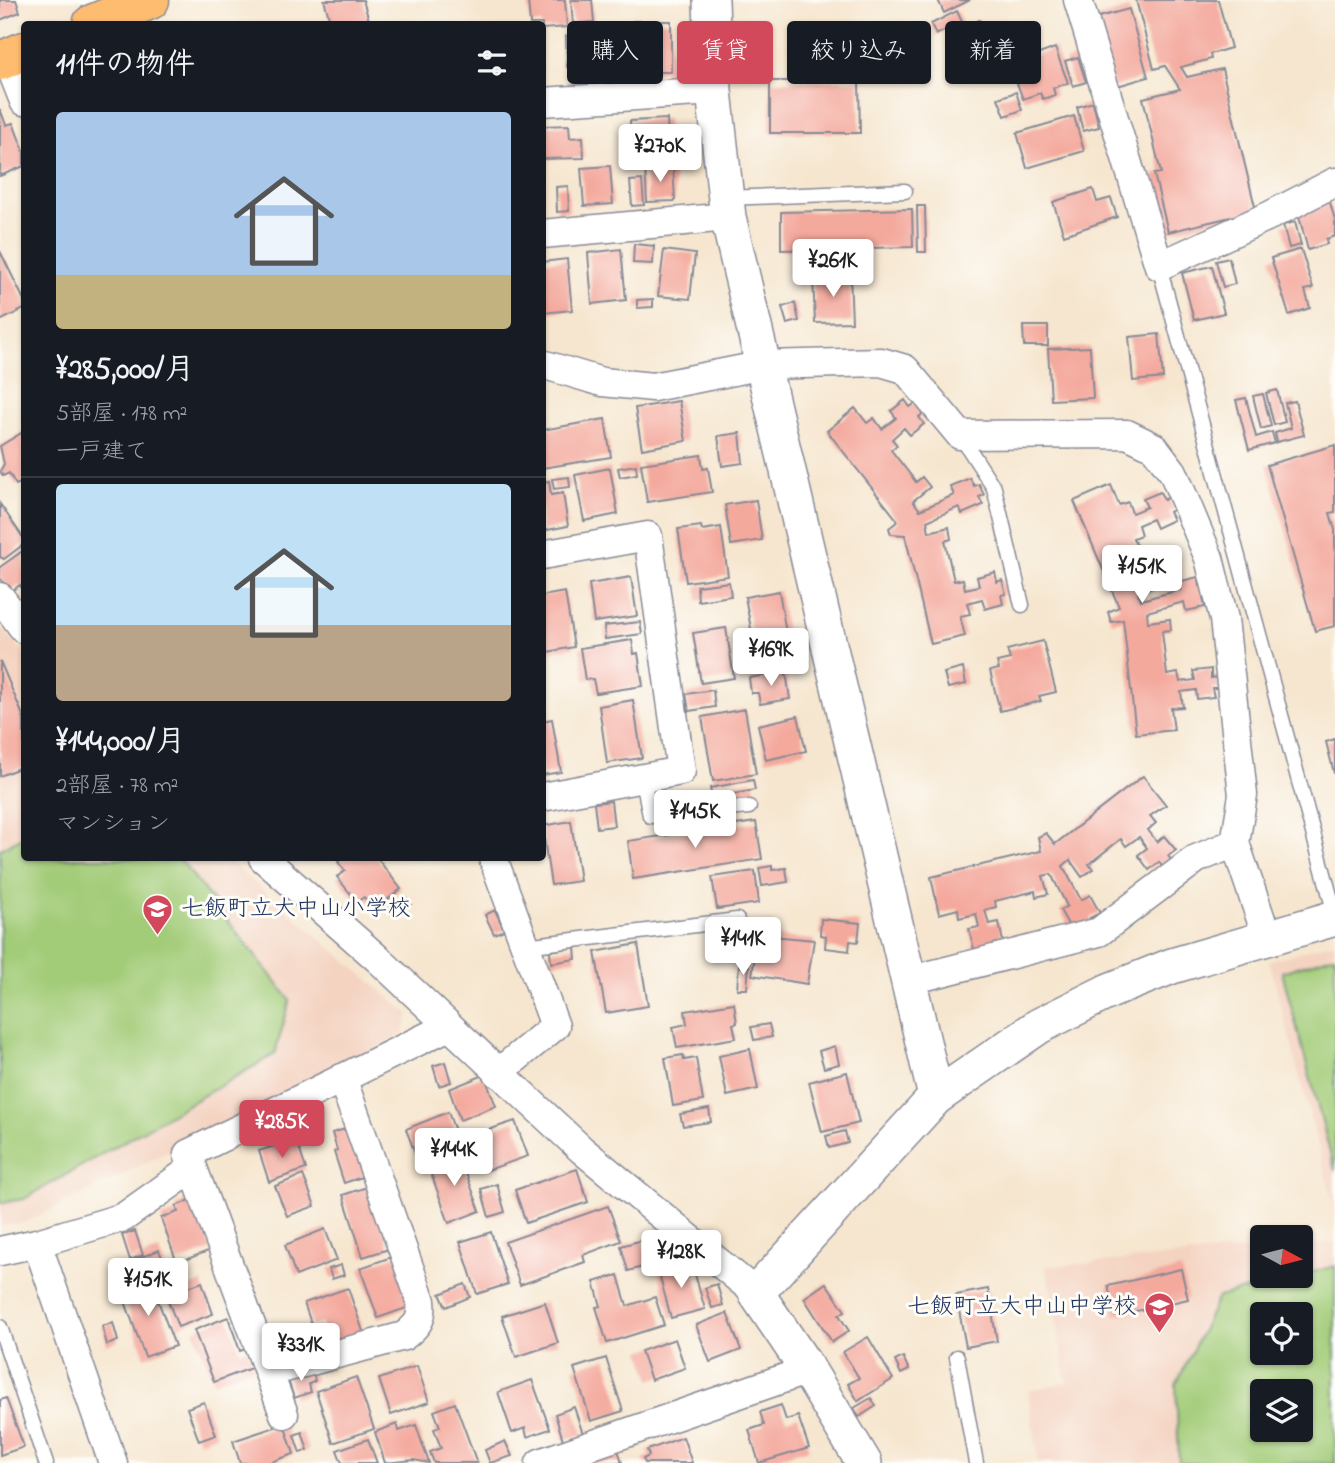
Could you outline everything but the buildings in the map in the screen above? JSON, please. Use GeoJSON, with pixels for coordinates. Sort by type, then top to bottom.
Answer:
{"type":"FeatureCollection","features":[{"type":"Feature","properties":{"kind":"highway"},"geometry":{"type":"LineString","coordinates":[[99,21],[150,0]]}},
{"type":"Feature","properties":{"kind":"street"},"geometry":{"type":"LineString","coordinates":[[711,0],[714,91],[727,208],[936,1097]]}},
{"type":"Feature","properties":{"kind":"street"},"geometry":{"type":"LineString","coordinates":[[1078,0],[1159,266],[1271,215],[1335,182]]}},
{"type":"Feature","properties":{"kind":"street"},"geometry":{"type":"LineString","coordinates":[[10,57],[21,92]]}},
{"type":"Feature","properties":{"kind":"street"},"geometry":{"type":"LineString","coordinates":[[546,102],[714,91]]}},
{"type":"Feature","properties":{"kind":"street"},"geometry":{"type":"LineString","coordinates":[[546,233],[727,208]]}},
{"type":"Feature","properties":{"kind":"street"},"geometry":{"type":"LineString","coordinates":[[546,365],[602,382],[653,387],[764,365],[881,362],[905,369],[960,435],[1127,434],[1154,447],[1173,472],[1209,558],[1224,619],[1243,795],[1235,843],[1267,937]]}},
{"type":"Feature","properties":{"kind":"street"},"geometry":{"type":"LineString","coordinates":[[546,554],[648,536],[681,771],[546,796]]}},
{"type":"Feature","properties":{"kind":"street"},"geometry":{"type":"LineString","coordinates":[[0,597],[21,625]]}},
{"type":"Feature","properties":{"kind":"street"},"geometry":{"type":"LineString","coordinates":[[907,981],[1100,932],[1196,859],[1235,843]]}},
{"type":"Feature","properties":{"kind":"street"},"geometry":{"type":"LineString","coordinates":[[266,861],[582,1150],[756,1293],[808,1370],[864,1463]]}},
{"type":"Feature","properties":{"kind":"street"},"geometry":{"type":"LineString","coordinates":[[494,861],[555,1026],[498,1073]]}},
{"type":"Feature","properties":{"kind":"street"},"geometry":{"type":"LineString","coordinates":[[756,1293],[936,1097],[1039,1026],[1109,991],[1172,965],[1335,916]]}},
{"type":"Feature","properties":{"kind":"street"},"geometry":{"type":"LineString","coordinates":[[284,1413],[188,1154],[449,1026]]}},
{"type":"Feature","properties":{"kind":"street"},"geometry":{"type":"LineString","coordinates":[[270,1372],[404,1336],[418,1325],[422,1311],[421,1301],[342,1078]]}},
{"type":"Feature","properties":{"kind":"street"},"geometry":{"type":"LineString","coordinates":[[0,1251],[124,1217],[193,1168]]}},
{"type":"Feature","properties":{"kind":"street"},"geometry":{"type":"LineString","coordinates":[[37,1243],[113,1463]]}},
{"type":"Feature","properties":{"kind":"street"},"geometry":{"type":"LineString","coordinates":[[540,1463],[808,1370]]}},
{"type":"Feature","properties":{"kind":"lane"},"geometry":{"type":"LineString","coordinates":[[727,208],[905,191]]}},
{"type":"Feature","properties":{"kind":"lane"},"geometry":{"type":"LineString","coordinates":[[1159,266],[1335,916]]}},
{"type":"Feature","properties":{"kind":"lane"},"geometry":{"type":"LineString","coordinates":[[960,435],[994,488],[1022,605]]}},
{"type":"Feature","properties":{"kind":"lane"},"geometry":{"type":"LineString","coordinates":[[643,779],[650,816],[749,807]]}},
{"type":"Feature","properties":{"kind":"lane"},"geometry":{"type":"LineString","coordinates":[[525,946],[737,920]]}},
{"type":"Feature","properties":{"kind":"lane"},"geometry":{"type":"LineString","coordinates":[[0,1327],[46,1463]]}},
{"type":"Feature","properties":{"kind":"lane"},"geometry":{"type":"LineString","coordinates":[[957,1357],[976,1463]]}},
{"type":"Feature","properties":{"kind":"shaded area","name":"七飯町立大中山小学校"},"geometry":{"type":"Polygon","coordinates":[[[0,625],[21,650],[21,861],[229,861],[409,1014],[403,1034],[27,1222],[0,1226],[0,625]]]}},
{"type":"Feature","properties":{"kind":"shaded area"},"geometry":{"type":"Polygon","coordinates":[[[1335,942],[1335,1210],[1269,961],[1335,942]]]}},
{"type":"Feature","properties":{"kind":"shaded area","name":"七飯町立大中山中学校"},"geometry":{"type":"Polygon","coordinates":[[[1335,1242],[1335,1463],[1038,1463],[1028,1391],[1067,1382],[1046,1267],[1250,1249],[1250,1288],[1313,1288],[1313,1244],[1335,1242]]]}},
{"type":"Feature","properties":{"kind":"green space","name":"七飯町立大中山小学校"},"geometry":{"type":"Polygon","coordinates":[[[21,838],[21,861],[181,861],[290,1000],[275,1054],[24,1199],[0,1203],[0,849],[21,838]]]}},
{"type":"Feature","properties":{"kind":"green space"},"geometry":{"type":"Polygon","coordinates":[[[1335,955],[1335,1171],[1282,972],[1335,955]]]}},
{"type":"Feature","properties":{"kind":"green space"},"geometry":{"type":"Polygon","coordinates":[[[1335,1266],[1335,1463],[1179,1463],[1176,1385],[1218,1297],[1252,1288],[1313,1288],[1313,1272],[1335,1266]]]}},
{"type":"Feature","properties":{"kind":"place","name":"七飯町立大中山小学校"},"geometry":{"type":"Point","coordinates":[158,936]}},
{"type":"Feature","properties":{"kind":"place","name":"七飯町立大中山中学校"},"geometry":{"type":"Point","coordinates":[1160,1334]}}]}
